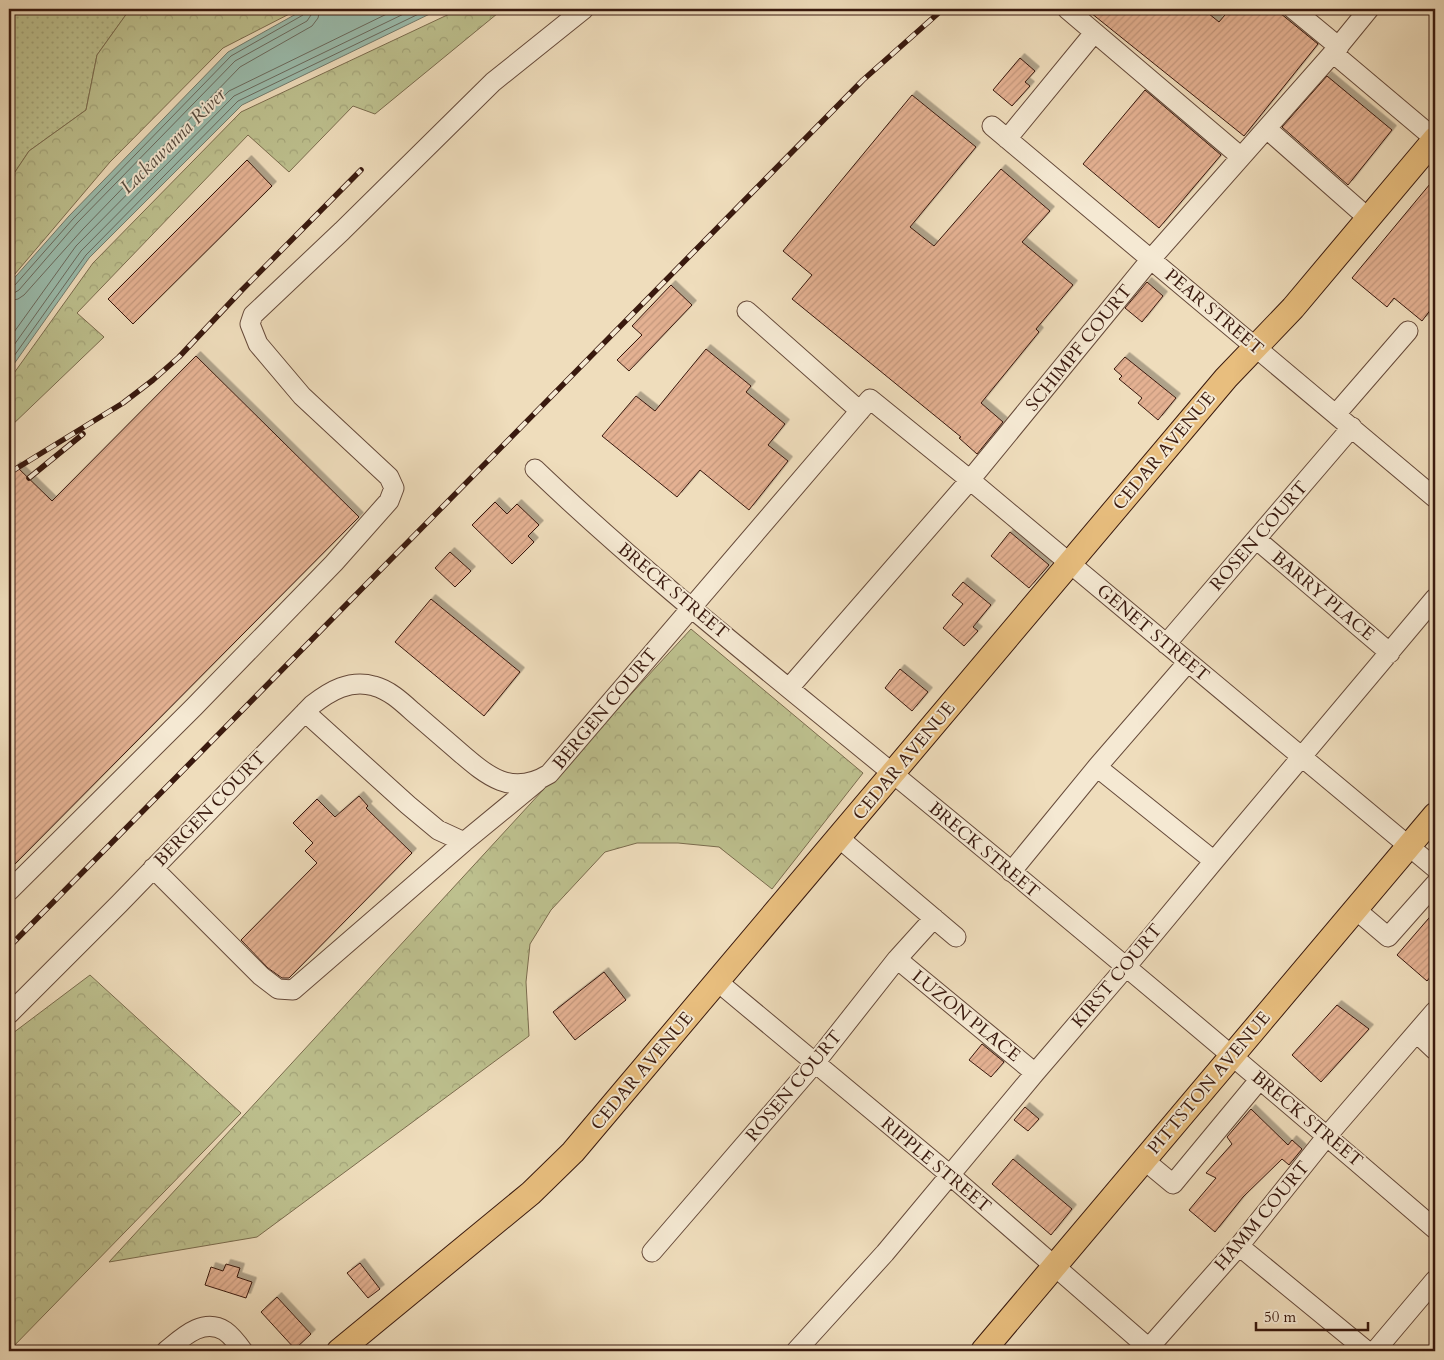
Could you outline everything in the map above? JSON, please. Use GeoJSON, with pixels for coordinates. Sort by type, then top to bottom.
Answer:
{"type":"FeatureCollection","features":[{"type":"Feature","properties":{"kind":"main road","name":"CEDAR AVENUE"},"geometry":{"type":"LineString","coordinates":[[340,1351],[553,1173],[718,982],[1226,378],[1293,308],[1435,139]]}},
{"type":"Feature","properties":{"kind":"main road","name":"PITTSTON AVENUE"},"geometry":{"type":"LineString","coordinates":[[983,1351],[1435,815]]}},
{"type":"Feature","properties":{"kind":"street"},"geometry":{"type":"LineString","coordinates":[[9,891],[194,707],[334,563],[389,501],[394,488],[389,477],[302,396],[258,344],[250,324],[253,314],[355,219],[493,82],[584,9]]}},
{"type":"Feature","properties":{"kind":"street"},"geometry":{"type":"LineString","coordinates":[[1294,9],[1336,50],[1435,139]]}},
{"type":"Feature","properties":{"kind":"street","name":"SCHIMPF COURT"},"geometry":{"type":"LineString","coordinates":[[789,688],[970,480],[1151,259],[1336,50],[1369,9]]}},
{"type":"Feature","properties":{"kind":"street"},"geometry":{"type":"LineString","coordinates":[[1067,10],[1242,157]]}},
{"type":"Feature","properties":{"kind":"street"},"geometry":{"type":"LineString","coordinates":[[1007,139],[1094,34]]}},
{"type":"Feature","properties":{"kind":"street","name":"PEAR STREET"},"geometry":{"type":"LineString","coordinates":[[992,126],[1435,498]]}},
{"type":"Feature","properties":{"kind":"street"},"geometry":{"type":"LineString","coordinates":[[1267,129],[1368,218]]}},
{"type":"Feature","properties":{"kind":"street","name":"GENET STREET"},"geometry":{"type":"LineString","coordinates":[[747,311],[865,405],[970,480],[1435,868]]}},
{"type":"Feature","properties":{"kind":"street"},"geometry":{"type":"LineString","coordinates":[[1336,414],[1408,330]]}},
{"type":"Feature","properties":{"kind":"street","name":"BERGEN COURT"},"geometry":{"type":"LineString","coordinates":[[9,1014],[305,712],[335,689],[346,685],[373,685],[384,689],[398,698],[486,774],[502,782],[525,784],[537,782],[549,774],[865,405]]}},
{"type":"Feature","properties":{"kind":"street","name":"ROSEN COURT"},"geometry":{"type":"LineString","coordinates":[[1166,644],[1352,427]]}},
{"type":"Feature","properties":{"kind":"street"},"geometry":{"type":"LineString","coordinates":[[1407,458],[1435,482]]}},
{"type":"Feature","properties":{"kind":"street","name":"BRECK STREET"},"geometry":{"type":"LineString","coordinates":[[535,469],[588,520],[692,608],[1126,967],[1435,1229]]}},
{"type":"Feature","properties":{"kind":"street","name":"BARRY PLACE"},"geometry":{"type":"LineString","coordinates":[[1256,539],[1390,653]]}},
{"type":"Feature","properties":{"kind":"street","name":"KIRST COURT"},"geometry":{"type":"LineString","coordinates":[[796,1351],[885,1253],[1435,598]]}},
{"type":"Feature","properties":{"kind":"street"},"geometry":{"type":"LineString","coordinates":[[1011,872],[1097,767],[1188,662]]}},
{"type":"Feature","properties":{"kind":"street"},"geometry":{"type":"LineString","coordinates":[[305,712],[438,830],[464,842]]}},
{"type":"Feature","properties":{"kind":"street"},"geometry":{"type":"LineString","coordinates":[[1097,767],[1214,861]]}},
{"type":"Feature","properties":{"kind":"street"},"geometry":{"type":"LineString","coordinates":[[153,868],[261,976],[278,990],[293,990],[464,842],[537,782]]}},
{"type":"Feature","properties":{"kind":"street"},"geometry":{"type":"LineString","coordinates":[[839,838],[956,937]]}},
{"type":"Feature","properties":{"kind":"street"},"geometry":{"type":"LineString","coordinates":[[1355,909],[1388,937],[1435,884]]}},
{"type":"Feature","properties":{"kind":"street","name":"ROSEN COURT"},"geometry":{"type":"LineString","coordinates":[[652,1252],[815,1063],[897,959],[934,918]]}},
{"type":"Feature","properties":{"kind":"street","name":"LUZON PLACE"},"geometry":{"type":"LineString","coordinates":[[897,959],[1035,1073]]}},
{"type":"Feature","properties":{"kind":"street","name":"RIPPLE STREET"},"geometry":{"type":"LineString","coordinates":[[718,982],[950,1176],[1148,1350]]}},
{"type":"Feature","properties":{"kind":"street","name":"HAMM COURT"},"geometry":{"type":"LineString","coordinates":[[1148,1350],[1239,1246],[1327,1136],[1435,1011]]}},
{"type":"Feature","properties":{"kind":"street"},"geometry":{"type":"LineString","coordinates":[[1416,1033],[1435,1050]]}},
{"type":"Feature","properties":{"kind":"street"},"geometry":{"type":"LineString","coordinates":[[1144,1160],[1173,1184],[1260,1079]]}},
{"type":"Feature","properties":{"kind":"street"},"geometry":{"type":"LineString","coordinates":[[1239,1246],[1367,1351]]}},
{"type":"Feature","properties":{"kind":"street"},"geometry":{"type":"LineString","coordinates":[[1375,1351],[1435,1280]]}},
{"type":"Feature","properties":{"kind":"street"},"geometry":{"type":"LineString","coordinates":[[166,1351],[192,1331],[205,1327],[226,1331],[244,1351]]}},
{"type":"Feature","properties":{"kind":"green space"},"geometry":{"type":"Polygon","coordinates":[[[9,9],[130,9],[97,55],[86,110],[29,151],[9,181],[9,9]]]}},
{"type":"Feature","properties":{"kind":"green space"},"geometry":{"type":"Polygon","coordinates":[[[130,9],[299,9],[223,48],[110,162],[9,281],[9,181],[29,151],[86,110],[97,55],[130,9]]]}},
{"type":"Feature","properties":{"kind":"green space"},"geometry":{"type":"Polygon","coordinates":[[[460,9],[503,9],[375,114],[353,106],[289,172],[248,135],[77,313],[104,337],[9,428],[9,380],[93,263],[241,112],[460,9]]]}},
{"type":"Feature","properties":{"kind":"green space"},"geometry":{"type":"Polygon","coordinates":[[[691,629],[863,773],[772,889],[719,847],[678,843],[637,843],[605,852],[551,910],[530,944],[526,982],[529,1036],[257,1237],[109,1262],[691,629]]]}},
{"type":"Feature","properties":{"kind":"green space"},"geometry":{"type":"Polygon","coordinates":[[[90,975],[241,1113],[9,1351],[9,1036],[90,975]]]}},
{"type":"Feature","properties":{"kind":"water","name":"Lackawanna River"},"geometry":{"type":"Polygon","coordinates":[[[305,9],[440,9],[242,105],[89,258],[9,371],[9,284],[69,216],[228,52],[305,9]]]}},
{"type":"Feature","properties":{"kind":"building"},"geometry":{"type":"Polygon","coordinates":[[[1086,9],[1203,9],[1219,22],[1230,9],[1275,9],[1318,44],[1244,136],[1086,9]]]}},
{"type":"Feature","properties":{"kind":"building"},"geometry":{"type":"Polygon","coordinates":[[[1020,58],[1035,71],[1025,82],[1030,86],[1012,106],[993,90],[1020,58]]]}},
{"type":"Feature","properties":{"kind":"building"},"geometry":{"type":"Polygon","coordinates":[[[1327,76],[1392,130],[1348,185],[1282,127],[1327,76]]]}},
{"type":"Feature","properties":{"kind":"building"},"geometry":{"type":"Polygon","coordinates":[[[1145,90],[1221,155],[1159,228],[1083,164],[1145,90]]]}},
{"type":"Feature","properties":{"kind":"building"},"geometry":{"type":"Polygon","coordinates":[[[912,95],[976,147],[910,227],[934,246],[1001,169],[1050,211],[1022,242],[1073,285],[1036,329],[1039,332],[981,403],[1003,422],[977,454],[959,438],[961,437],[792,299],[812,275],[783,251],[912,95]]]}},
{"type":"Feature","properties":{"kind":"building"},"geometry":{"type":"Polygon","coordinates":[[[247,160],[272,186],[133,324],[108,299],[247,160]]]}},
{"type":"Feature","properties":{"kind":"building"},"geometry":{"type":"Polygon","coordinates":[[[1435,178],[1435,304],[1422,321],[1394,298],[1387,307],[1352,278],[1435,178]]]}},
{"type":"Feature","properties":{"kind":"building"},"geometry":{"type":"Polygon","coordinates":[[[1147,282],[1163,296],[1142,322],[1125,308],[1147,282]]]}},
{"type":"Feature","properties":{"kind":"building"},"geometry":{"type":"Polygon","coordinates":[[[671,285],[692,305],[629,371],[617,360],[642,335],[632,326],[671,285]]]}},
{"type":"Feature","properties":{"kind":"building"},"geometry":{"type":"Polygon","coordinates":[[[706,349],[751,386],[746,392],[785,424],[768,445],[788,461],[749,510],[700,470],[677,497],[602,436],[636,396],[655,411],[706,349]]]}},
{"type":"Feature","properties":{"kind":"building"},"geometry":{"type":"Polygon","coordinates":[[[196,356],[359,517],[9,870],[9,474],[16,466],[52,501],[196,356]]]}},
{"type":"Feature","properties":{"kind":"building"},"geometry":{"type":"Polygon","coordinates":[[[1125,357],[1176,398],[1158,420],[1138,403],[1142,398],[1119,379],[1122,376],[1114,369],[1125,357]]]}},
{"type":"Feature","properties":{"kind":"building"},"geometry":{"type":"Polygon","coordinates":[[[495,502],[507,514],[517,504],[539,525],[528,536],[534,542],[512,564],[472,525],[495,502]]]}},
{"type":"Feature","properties":{"kind":"building"},"geometry":{"type":"Polygon","coordinates":[[[1010,532],[1049,565],[1029,588],[991,556],[1010,532]]]}},
{"type":"Feature","properties":{"kind":"building"},"geometry":{"type":"Polygon","coordinates":[[[450,552],[471,571],[455,587],[435,568],[450,552]]]}},
{"type":"Feature","properties":{"kind":"building"},"geometry":{"type":"Polygon","coordinates":[[[963,582],[991,605],[973,627],[978,631],[964,646],[943,628],[963,604],[952,595],[963,582]]]}},
{"type":"Feature","properties":{"kind":"building"},"geometry":{"type":"Polygon","coordinates":[[[431,599],[520,672],[484,716],[395,642],[431,599]]]}},
{"type":"Feature","properties":{"kind":"building"},"geometry":{"type":"Polygon","coordinates":[[[900,669],[928,692],[912,711],[885,688],[900,669]]]}},
{"type":"Feature","properties":{"kind":"building"},"geometry":{"type":"Polygon","coordinates":[[[359,796],[368,806],[366,808],[412,853],[289,978],[282,978],[268,968],[241,940],[317,863],[305,851],[313,843],[293,823],[317,799],[335,817],[359,796]]]}},
{"type":"Feature","properties":{"kind":"building"},"geometry":{"type":"Polygon","coordinates":[[[1435,911],[1435,971],[1427,981],[1397,955],[1435,911]]]}},
{"type":"Feature","properties":{"kind":"building"},"geometry":{"type":"Polygon","coordinates":[[[604,972],[626,1000],[575,1040],[553,1012],[604,972]]]}},
{"type":"Feature","properties":{"kind":"building"},"geometry":{"type":"Polygon","coordinates":[[[1337,1005],[1369,1029],[1321,1082],[1292,1055],[1337,1005]]]}},
{"type":"Feature","properties":{"kind":"building"},"geometry":{"type":"Polygon","coordinates":[[[982,1044],[1004,1062],[991,1077],[969,1060],[982,1044]]]}},
{"type":"Feature","properties":{"kind":"building"},"geometry":{"type":"Polygon","coordinates":[[[1025,1107],[1039,1119],[1028,1131],[1014,1120],[1025,1107]]]}},
{"type":"Feature","properties":{"kind":"building"},"geometry":{"type":"Polygon","coordinates":[[[1251,1109],[1288,1145],[1292,1140],[1302,1149],[1289,1165],[1282,1159],[1243,1197],[1215,1232],[1189,1210],[1216,1178],[1206,1173],[1232,1144],[1227,1137],[1251,1109]]]}},
{"type":"Feature","properties":{"kind":"building"},"geometry":{"type":"Polygon","coordinates":[[[1013,1159],[1072,1209],[1051,1235],[992,1184],[1013,1159]]]}},
{"type":"Feature","properties":{"kind":"building"},"geometry":{"type":"Polygon","coordinates":[[[360,1263],[380,1289],[368,1298],[347,1273],[360,1263]]]}},
{"type":"Feature","properties":{"kind":"building"},"geometry":{"type":"Polygon","coordinates":[[[226,1264],[240,1268],[237,1277],[252,1282],[246,1298],[205,1285],[211,1267],[223,1271],[226,1264]]]}},
{"type":"Feature","properties":{"kind":"building"},"geometry":{"type":"Polygon","coordinates":[[[277,1297],[311,1334],[295,1349],[261,1312],[277,1297]]]}},
{"type":"Feature","properties":{"kind":"railway"},"geometry":{"type":"LineString","coordinates":[[9,947],[863,80],[943,9]]}},
{"type":"Feature","properties":{"kind":"railway"},"geometry":{"type":"LineString","coordinates":[[9,473],[123,403],[153,380],[179,357],[242,290],[361,170]]}},
{"type":"Feature","properties":{"kind":"railway"},"geometry":{"type":"LineString","coordinates":[[29,478],[83,434]]}}]}
